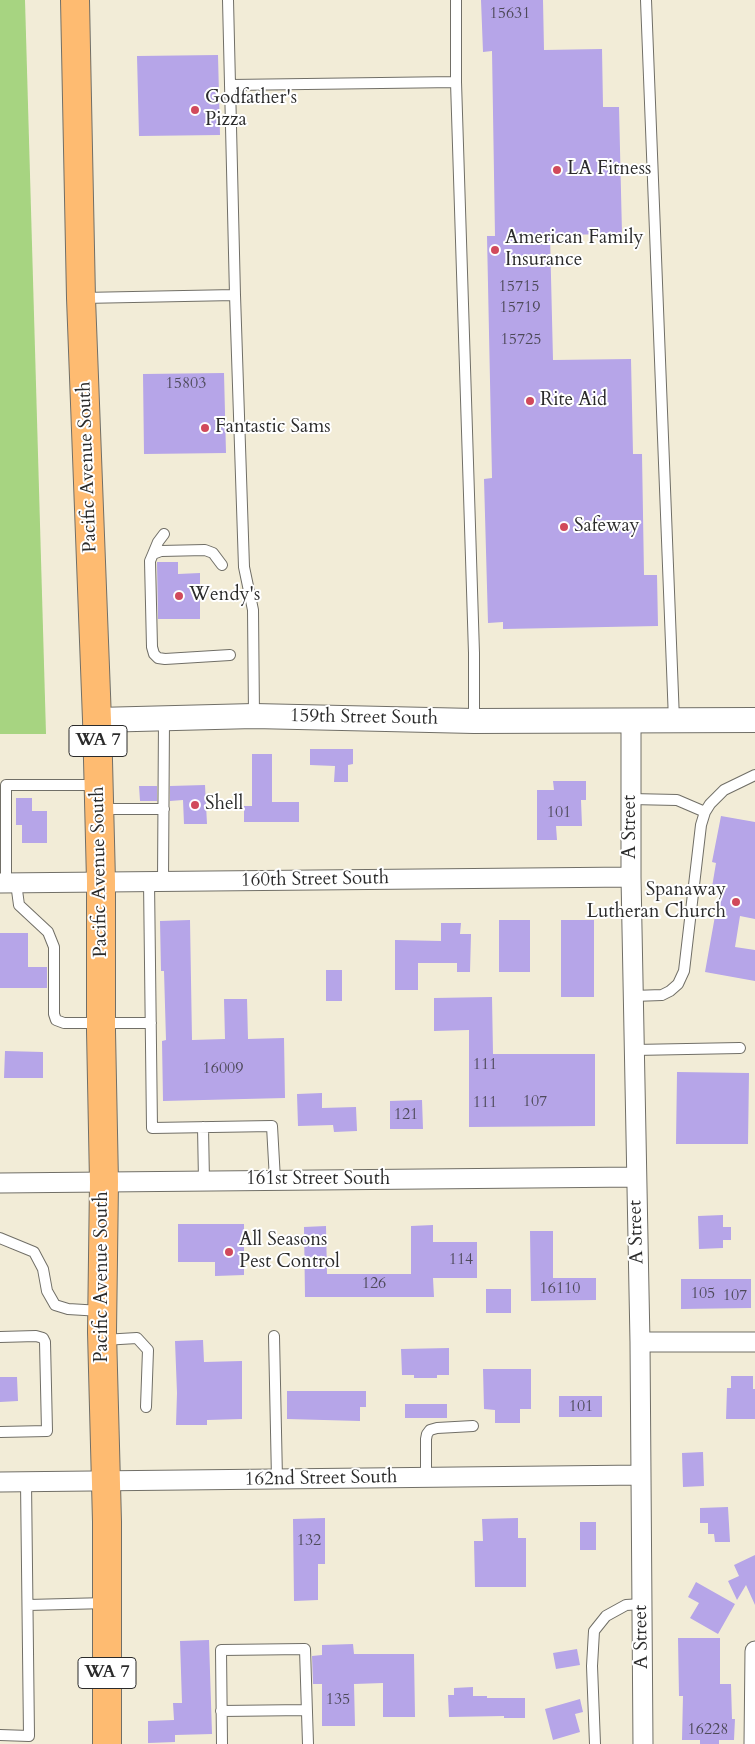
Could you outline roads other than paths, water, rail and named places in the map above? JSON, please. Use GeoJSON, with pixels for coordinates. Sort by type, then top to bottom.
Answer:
{"type":"FeatureCollection","features":[{"type":"Feature","properties":{"kind":"main road","name":"Pacific Avenue South"},"geometry":{"type":"LineString","coordinates":[[75,0],[81,298],[97,720],[101,881],[104,1182],[102,1340],[106,1481],[107,1744]]}},
{"type":"Feature","properties":{"kind":"street","name":"159th Street South"},"geometry":{"type":"LineString","coordinates":[[97,720],[254,716],[474,721],[755,720]]}},
{"type":"Feature","properties":{"kind":"street","name":"A Street"},"geometry":{"type":"LineString","coordinates":[[631,720],[631,877],[640,1342],[644,1744]]}},
{"type":"Feature","properties":{"kind":"street","name":"160th Street South"},"geometry":{"type":"LineString","coordinates":[[8,883],[631,877]]}},
{"type":"Feature","properties":{"kind":"street","name":"161st Street South"},"geometry":{"type":"LineString","coordinates":[[0,1182],[636,1177]]}},
{"type":"Feature","properties":{"kind":"street"},"geometry":{"type":"LineString","coordinates":[[640,1342],[755,1342]]}},
{"type":"Feature","properties":{"kind":"street","name":"162nd Street South"},"geometry":{"type":"LineString","coordinates":[[0,1482],[641,1475]]}},
{"type":"Feature","properties":{"kind":"street"},"geometry":{"type":"LineString","coordinates":[[754,1744],[755,1651]]}},
{"type":"Feature","properties":{"kind":"lane"},"geometry":{"type":"LineString","coordinates":[[228,0],[244,567],[253,610],[254,716]]}},
{"type":"Feature","properties":{"kind":"lane"},"geometry":{"type":"LineString","coordinates":[[456,0],[456,82],[474,634],[474,721]]}},
{"type":"Feature","properties":{"kind":"lane"},"geometry":{"type":"LineString","coordinates":[[646,0],[674,720]]}},
{"type":"Feature","properties":{"kind":"lane"},"geometry":{"type":"LineString","coordinates":[[231,85],[456,82]]}},
{"type":"Feature","properties":{"kind":"lane"},"geometry":{"type":"LineString","coordinates":[[81,298],[235,295]]}},
{"type":"Feature","properties":{"kind":"lane"},"geometry":{"type":"LineString","coordinates":[[164,534],[158,542],[150,561],[152,647],[154,654],[158,658],[165,660],[230,656]]}},
{"type":"Feature","properties":{"kind":"lane"},"geometry":{"type":"LineString","coordinates":[[153,554],[161,551],[205,550],[213,553],[222,565]]}},
{"type":"Feature","properties":{"kind":"lane"},"geometry":{"type":"LineString","coordinates":[[164,718],[164,809],[156,881],[151,1023],[152,1128],[272,1126],[275,1180]]}},
{"type":"Feature","properties":{"kind":"lane"},"geometry":{"type":"LineString","coordinates":[[633,996],[662,995],[678,984],[684,971],[701,826],[705,812],[724,790],[755,775]]}},
{"type":"Feature","properties":{"kind":"lane"},"geometry":{"type":"LineString","coordinates":[[151,1023],[64,1023],[56,1020],[54,1014],[54,947],[48,932],[19,905],[8,883],[6,785],[99,797],[164,809]]}},
{"type":"Feature","properties":{"kind":"lane"},"geometry":{"type":"LineString","coordinates":[[631,799],[677,800],[705,812]]}},
{"type":"Feature","properties":{"kind":"lane"},"geometry":{"type":"LineString","coordinates":[[634,1050],[740,1048]]}},
{"type":"Feature","properties":{"kind":"lane"},"geometry":{"type":"LineString","coordinates":[[203,1127],[204,1181]]}},
{"type":"Feature","properties":{"kind":"lane"},"geometry":{"type":"LineString","coordinates":[[0,1238],[34,1252],[43,1269],[47,1291],[55,1305],[68,1309],[102,1311]]}},
{"type":"Feature","properties":{"kind":"lane"},"geometry":{"type":"LineString","coordinates":[[0,1337],[36,1336],[42,1338],[46,1348],[47,1431],[0,1432]]}},
{"type":"Feature","properties":{"kind":"lane"},"geometry":{"type":"LineString","coordinates":[[274,1336],[277,1479]]}},
{"type":"Feature","properties":{"kind":"lane"},"geometry":{"type":"LineString","coordinates":[[102,1340],[136,1338],[148,1350],[146,1407]]}},
{"type":"Feature","properties":{"kind":"lane"},"geometry":{"type":"LineString","coordinates":[[426,1477],[426,1439],[430,1430],[474,1426]]}},
{"type":"Feature","properties":{"kind":"lane"},"geometry":{"type":"LineString","coordinates":[[0,1735],[29,1736],[26,1482]]}},
{"type":"Feature","properties":{"kind":"lane"},"geometry":{"type":"LineString","coordinates":[[28,1605],[107,1602]]}},
{"type":"Feature","properties":{"kind":"lane"},"geometry":{"type":"LineString","coordinates":[[595,1744],[592,1666],[594,1631],[606,1616],[626,1605],[642,1604]]}},
{"type":"Feature","properties":{"kind":"lane"},"geometry":{"type":"LineString","coordinates":[[222,1744],[221,1650],[305,1649],[308,1744]]}},
{"type":"Feature","properties":{"kind":"lane"},"geometry":{"type":"LineString","coordinates":[[221,1711],[307,1710]]}},
{"type":"Feature","properties":{"kind":"place","name":"Godfather's Pizza"},"geometry":{"type":"Point","coordinates":[195,110]}},
{"type":"Feature","properties":{"kind":"place","name":"LA Fitness"},"geometry":{"type":"Point","coordinates":[557,170]}},
{"type":"Feature","properties":{"kind":"place","name":"American Family Insurance"},"geometry":{"type":"Point","coordinates":[495,250]}},
{"type":"Feature","properties":{"kind":"place","name":"Rite Aid"},"geometry":{"type":"Point","coordinates":[530,401]}},
{"type":"Feature","properties":{"kind":"place","name":"Fantastic Sams"},"geometry":{"type":"Point","coordinates":[205,428]}},
{"type":"Feature","properties":{"kind":"place","name":"Safeway"},"geometry":{"type":"Point","coordinates":[564,527]}},
{"type":"Feature","properties":{"kind":"place","name":"Wendy's"},"geometry":{"type":"Point","coordinates":[179,596]}},
{"type":"Feature","properties":{"kind":"place","name":"Shell"},"geometry":{"type":"Point","coordinates":[195,805]}},
{"type":"Feature","properties":{"kind":"place","name":"Spanaway Lutheran Church"},"geometry":{"type":"Point","coordinates":[736,902]}},
{"type":"Feature","properties":{"kind":"place","name":"All Seasons Pest Control"},"geometry":{"type":"Point","coordinates":[229,1252]}}]}
